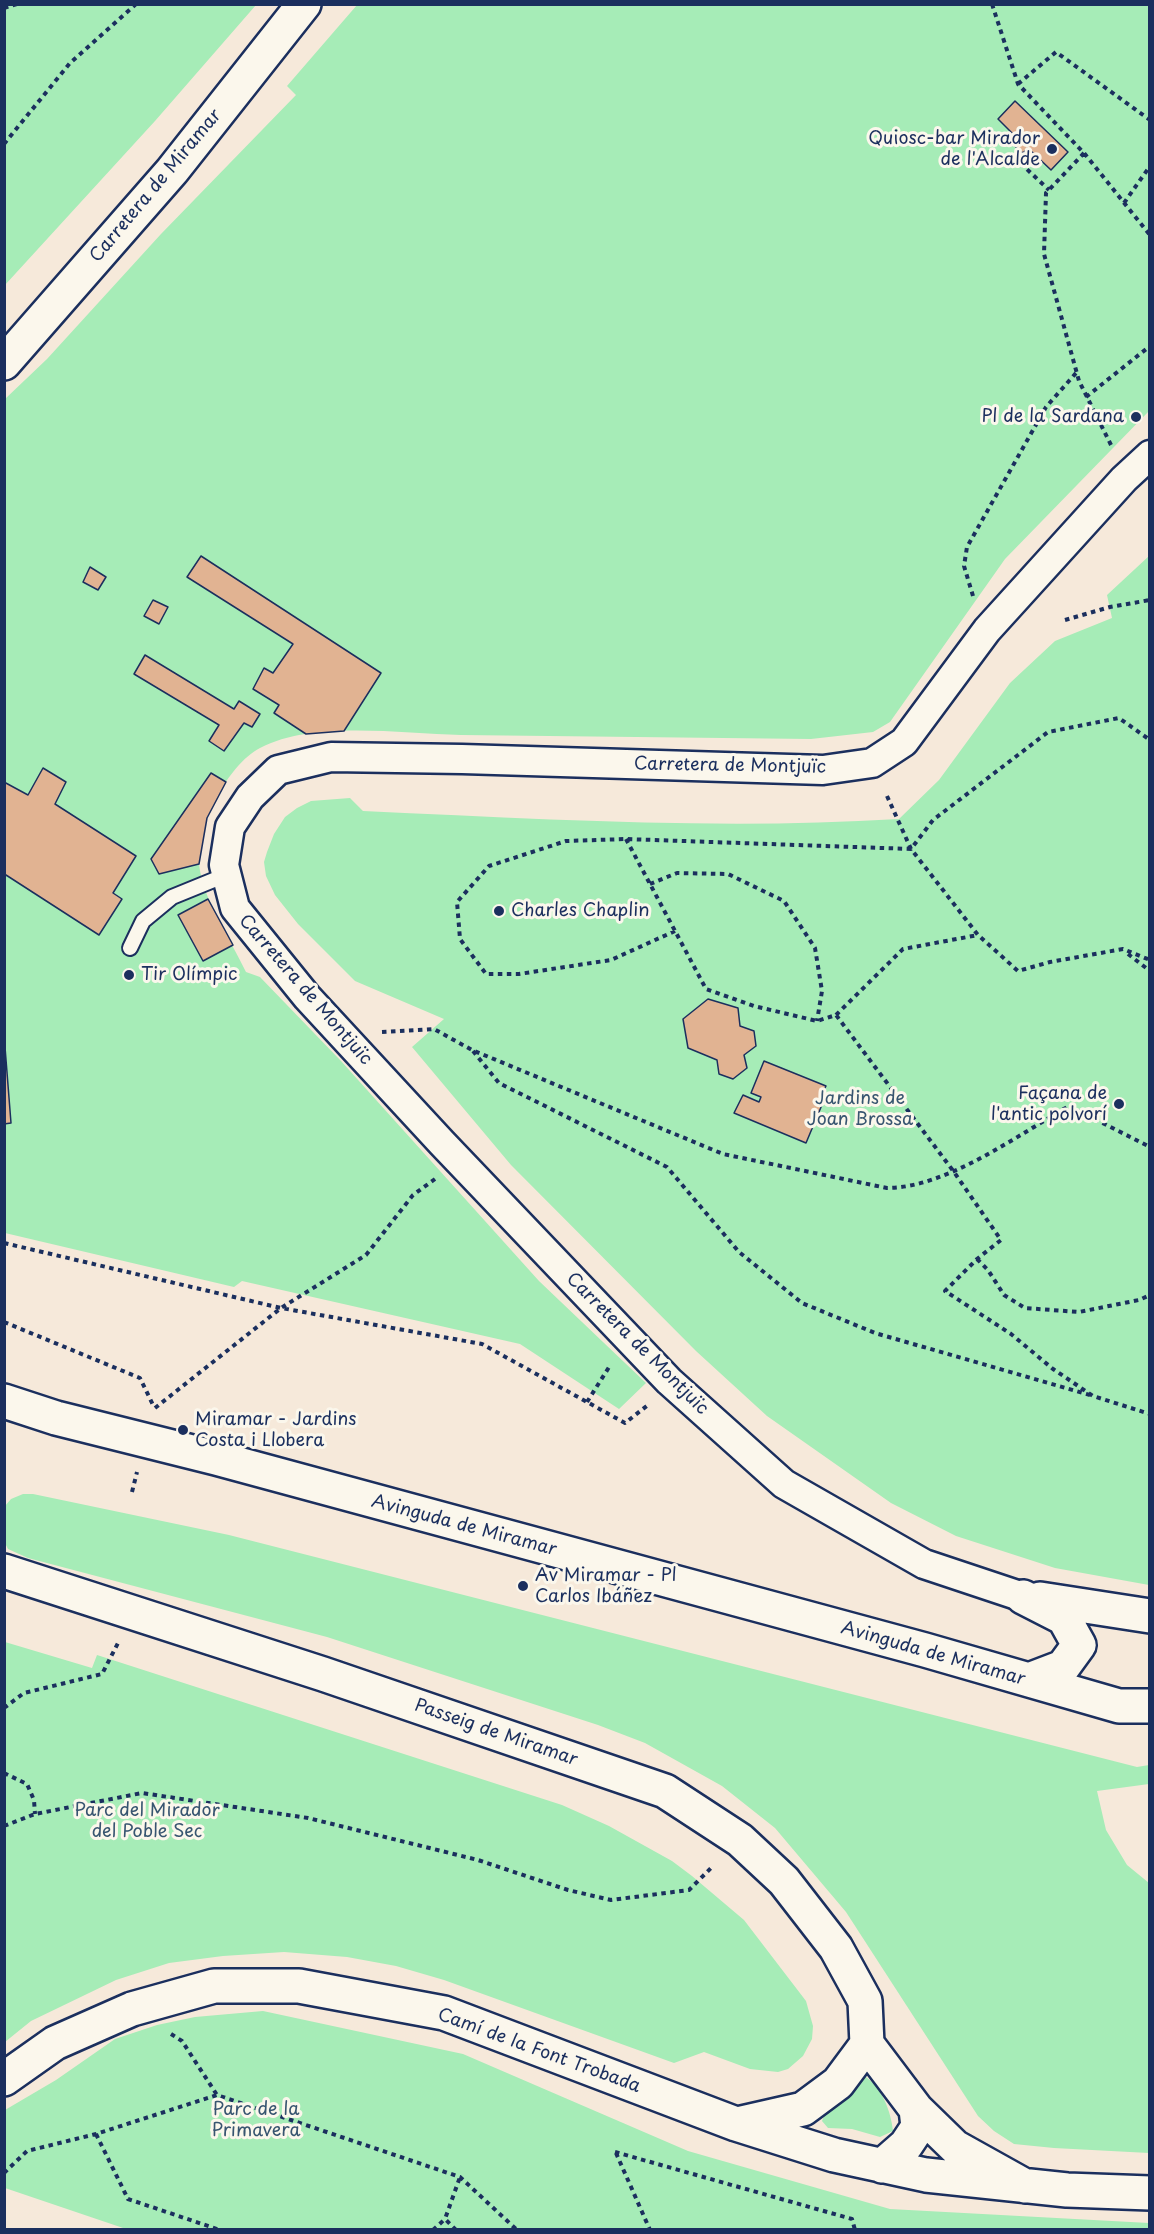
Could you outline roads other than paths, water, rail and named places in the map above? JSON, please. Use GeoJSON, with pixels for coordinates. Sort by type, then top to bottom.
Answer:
{"type":"FeatureCollection","features":[{"type":"Feature","properties":{"kind":"street","name":"Carretera de Miramar"},"geometry":{"type":"LineString","coordinates":[[4,363],[172,171],[304,4]]}},
{"type":"Feature","properties":{"kind":"street","name":"Carretera de Montjuïc"},"geometry":{"type":"LineString","coordinates":[[1023,1597],[924,1564],[784,1484],[669,1381],[307,998],[235,908],[224,865],[230,827],[250,797],[278,770],[331,757],[823,770],[872,763],[904,742],[987,630],[1149,454]]}},
{"type":"Feature","properties":{"kind":"street","name":"Avinguda de Miramar"},"geometry":{"type":"LineString","coordinates":[[4,1401],[56,1418],[216,1458],[925,1650],[1119,1706],[1149,1706]]}},
{"type":"Feature","properties":{"kind":"street","name":"Avinguda de Miramar"},"geometry":{"type":"LineString","coordinates":[[4,1413],[56,1418]]}},
{"type":"Feature","properties":{"kind":"street","name":"Passeig de Miramar"},"geometry":{"type":"LineString","coordinates":[[4,1571],[323,1674],[665,1791],[740,1840],[784,1881],[836,1948],[865,2001],[867,2044]]}},
{"type":"Feature","properties":{"kind":"street"},"geometry":{"type":"LineString","coordinates":[[1023,1597],[1149,1616]]}},
{"type":"Feature","properties":{"kind":"street"},"geometry":{"type":"LineString","coordinates":[[1023,1597],[1064,1618],[1079,1644],[1063,1668],[1029,1680]]}},
{"type":"Feature","properties":{"kind":"street","name":"Camí de la Font Trobada"},"geometry":{"type":"LineString","coordinates":[[4,2079],[55,2043],[132,2009],[214,1986],[299,1986],[444,2013],[736,2124],[834,2156],[882,2166]]}},
{"type":"Feature","properties":{"kind":"street"},"geometry":{"type":"LineString","coordinates":[[736,2124],[803,2109],[838,2083],[867,2044],[916,2109],[955,2147],[1025,2186]]}},
{"type":"Feature","properties":{"kind":"street"},"geometry":{"type":"LineString","coordinates":[[803,2109],[807,2130],[834,2156]]}},
{"type":"Feature","properties":{"kind":"street"},"geometry":{"type":"LineString","coordinates":[[882,2166],[906,2145],[918,2127],[916,2109]]}},
{"type":"Feature","properties":{"kind":"street"},"geometry":{"type":"LineString","coordinates":[[882,2166],[926,2175],[1025,2186],[1149,2193]]}},
{"type":"Feature","properties":{"kind":"lane"},"geometry":{"type":"LineString","coordinates":[[130,948],[143,921],[172,897],[226,875]]}},
{"type":"Feature","properties":{"kind":"place","name":"Quiosc-bar Mirador de l'Alcalde"},"geometry":{"type":"Point","coordinates":[1052,149]}},
{"type":"Feature","properties":{"kind":"place","name":"Pl de la Sardana"},"geometry":{"type":"Point","coordinates":[1136,417]}},
{"type":"Feature","properties":{"kind":"place","name":"Charles Chaplin"},"geometry":{"type":"Point","coordinates":[499,911]}},
{"type":"Feature","properties":{"kind":"place","name":"Tir Olímpic"},"geometry":{"type":"Point","coordinates":[129,975]}},
{"type":"Feature","properties":{"kind":"place","name":"Façana de l'antic polvorí"},"geometry":{"type":"Point","coordinates":[1119,1104]}},
{"type":"Feature","properties":{"kind":"place","name":"Miramar - Jardins Costa i Llobera"},"geometry":{"type":"Point","coordinates":[183,1430]}},
{"type":"Feature","properties":{"kind":"place","name":"Av Miramar - Pl Carlos Ibáñez"},"geometry":{"type":"Point","coordinates":[523,1586]}},
{"type":"Feature","properties":{"kind":"park label","name":"Jardins de Joan Brossa"},"geometry":{"type":"Point","coordinates":[860,1109]}},
{"type":"Feature","properties":{"kind":"park label","name":"Parc del Mirador del Poble Sec"},"geometry":{"type":"Point","coordinates":[147,1821]}},
{"type":"Feature","properties":{"kind":"park label","name":"Parc de la Primavera"},"geometry":{"type":"Point","coordinates":[256,2120]}}]}
